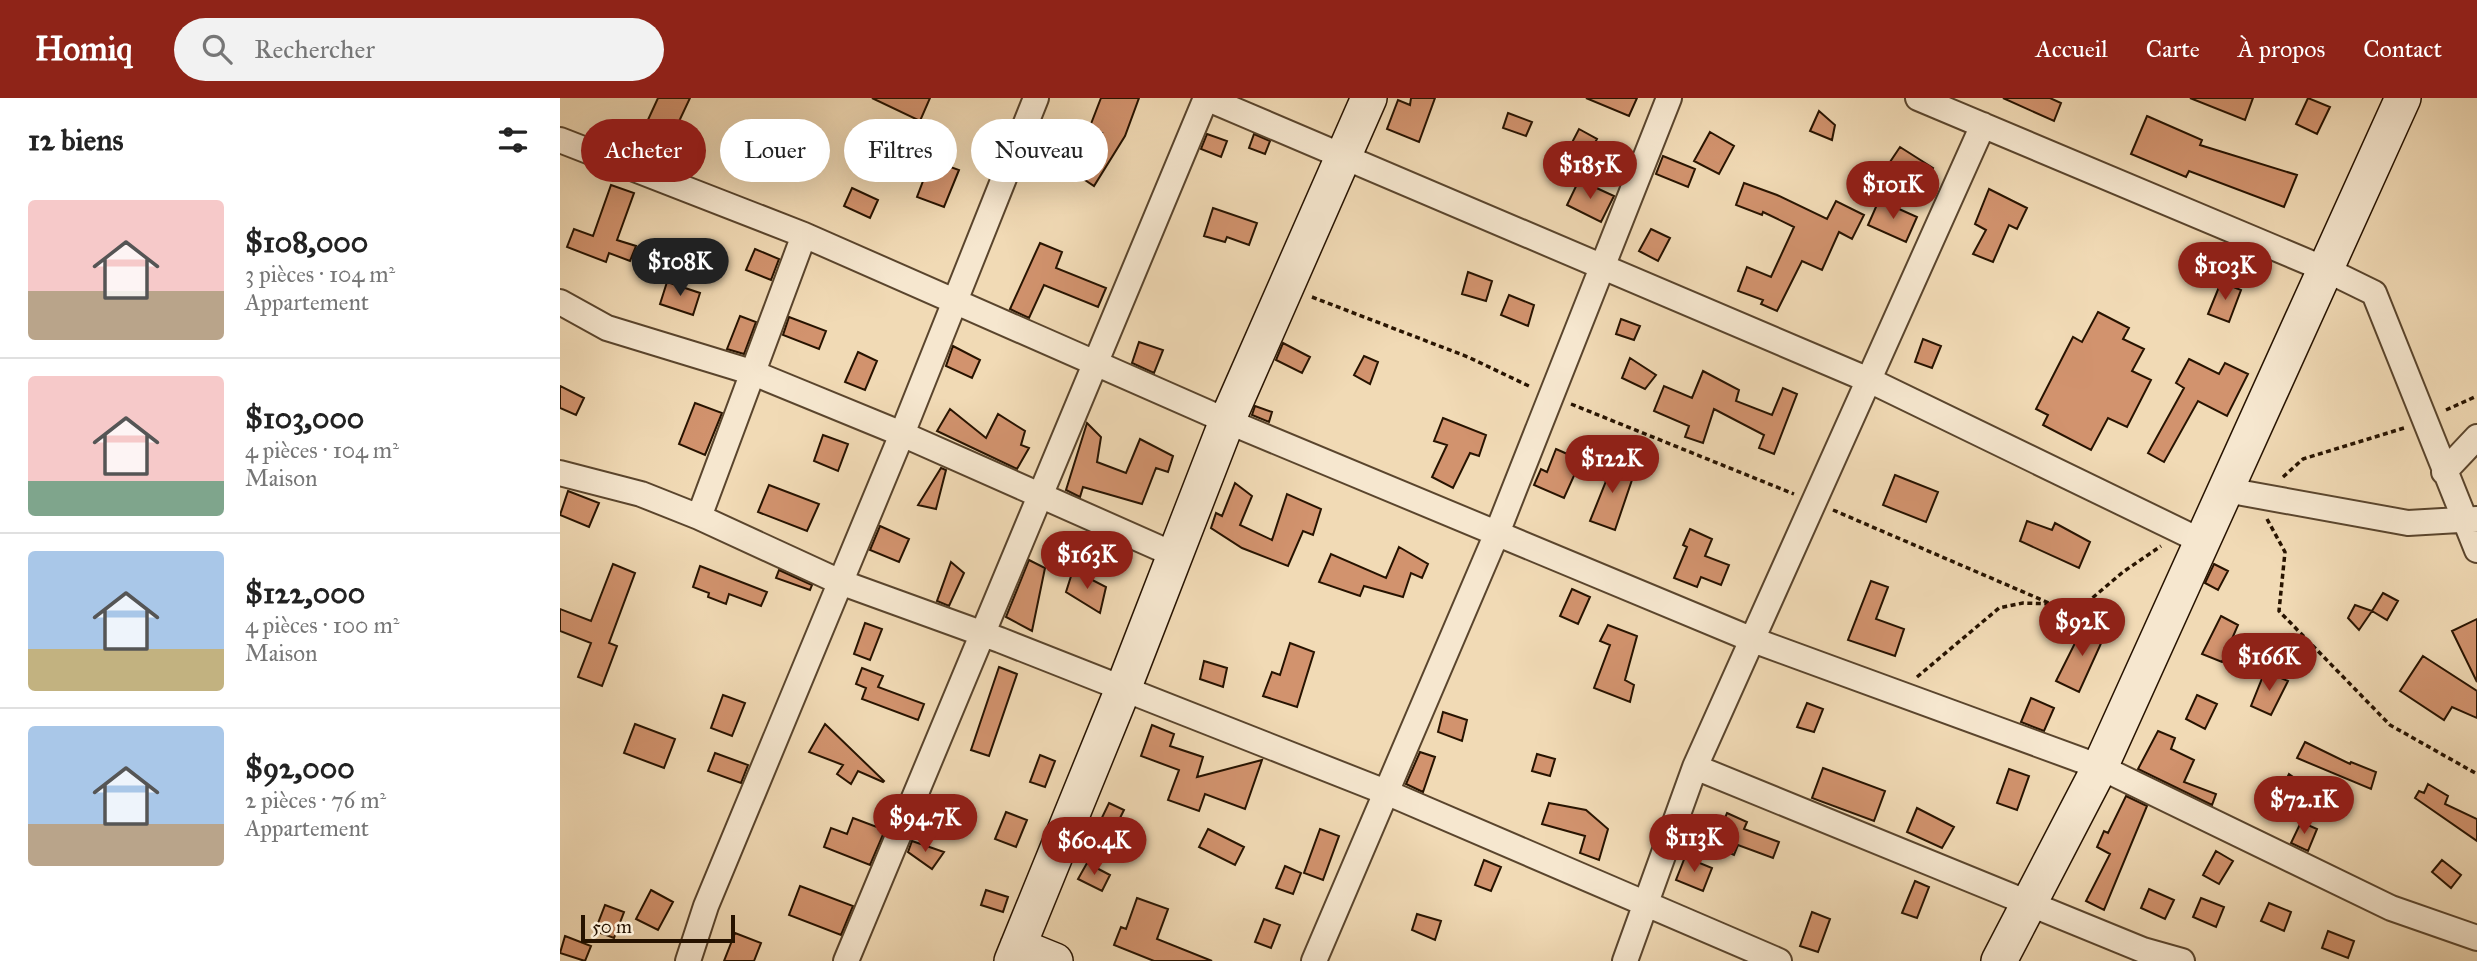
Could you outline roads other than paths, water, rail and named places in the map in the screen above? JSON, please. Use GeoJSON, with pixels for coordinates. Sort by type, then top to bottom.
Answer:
{"type":"FeatureCollection","features":[{"type":"Feature","properties":{"kind":"street"},"geometry":{"type":"LineString","coordinates":[[688,961],[706,906],[902,434],[1035,98]]}},
{"type":"Feature","properties":{"kind":"street"},"geometry":{"type":"LineString","coordinates":[[846,961],[1093,363],[1206,98],[1871,381],[2193,537]]}},
{"type":"Feature","properties":{"kind":"street"},"geometry":{"type":"LineString","coordinates":[[1055,961],[1015,953],[1124,689],[1227,421],[1369,98]]}},
{"type":"Feature","properties":{"kind":"street"},"geometry":{"type":"LineString","coordinates":[[1314,961],[1497,533],[1600,266],[1669,98]]}},
{"type":"Feature","properties":{"kind":"street"},"geometry":{"type":"LineString","coordinates":[[1918,98],[2327,270],[2374,293],[2444,472],[2472,520],[2477,550]]}},
{"type":"Feature","properties":{"kind":"street"},"geometry":{"type":"LineString","coordinates":[[1999,961],[2100,767],[2193,537],[2240,493],[2327,270],[2403,98]]}},
{"type":"Feature","properties":{"kind":"street"},"geometry":{"type":"LineString","coordinates":[[1625,961],[1695,767],[1871,381],[1983,125]]}},
{"type":"Feature","properties":{"kind":"street"},"geometry":{"type":"LineString","coordinates":[[560,140],[804,235],[954,304],[1227,421],[1753,640],[2100,767],[2391,908],[2477,938]]}},
{"type":"Feature","properties":{"kind":"street"},"geometry":{"type":"LineString","coordinates":[[699,517],[804,235]]}},
{"type":"Feature","properties":{"kind":"street"},"geometry":{"type":"LineString","coordinates":[[560,302],[607,328],[751,372],[902,434],[1175,555]]}},
{"type":"Feature","properties":{"kind":"street"},"geometry":{"type":"LineString","coordinates":[[2444,472],[2477,437]]}},
{"type":"Feature","properties":{"kind":"street"},"geometry":{"type":"LineString","coordinates":[[560,473],[641,494],[699,517],[840,582],[982,633],[1388,793],[1779,961]]}},
{"type":"Feature","properties":{"kind":"street"},"geometry":{"type":"LineString","coordinates":[[2240,493],[2408,523],[2472,520]]}},
{"type":"Feature","properties":{"kind":"street"},"geometry":{"type":"LineString","coordinates":[[1695,767],[2143,950],[2182,961]]}}]}
